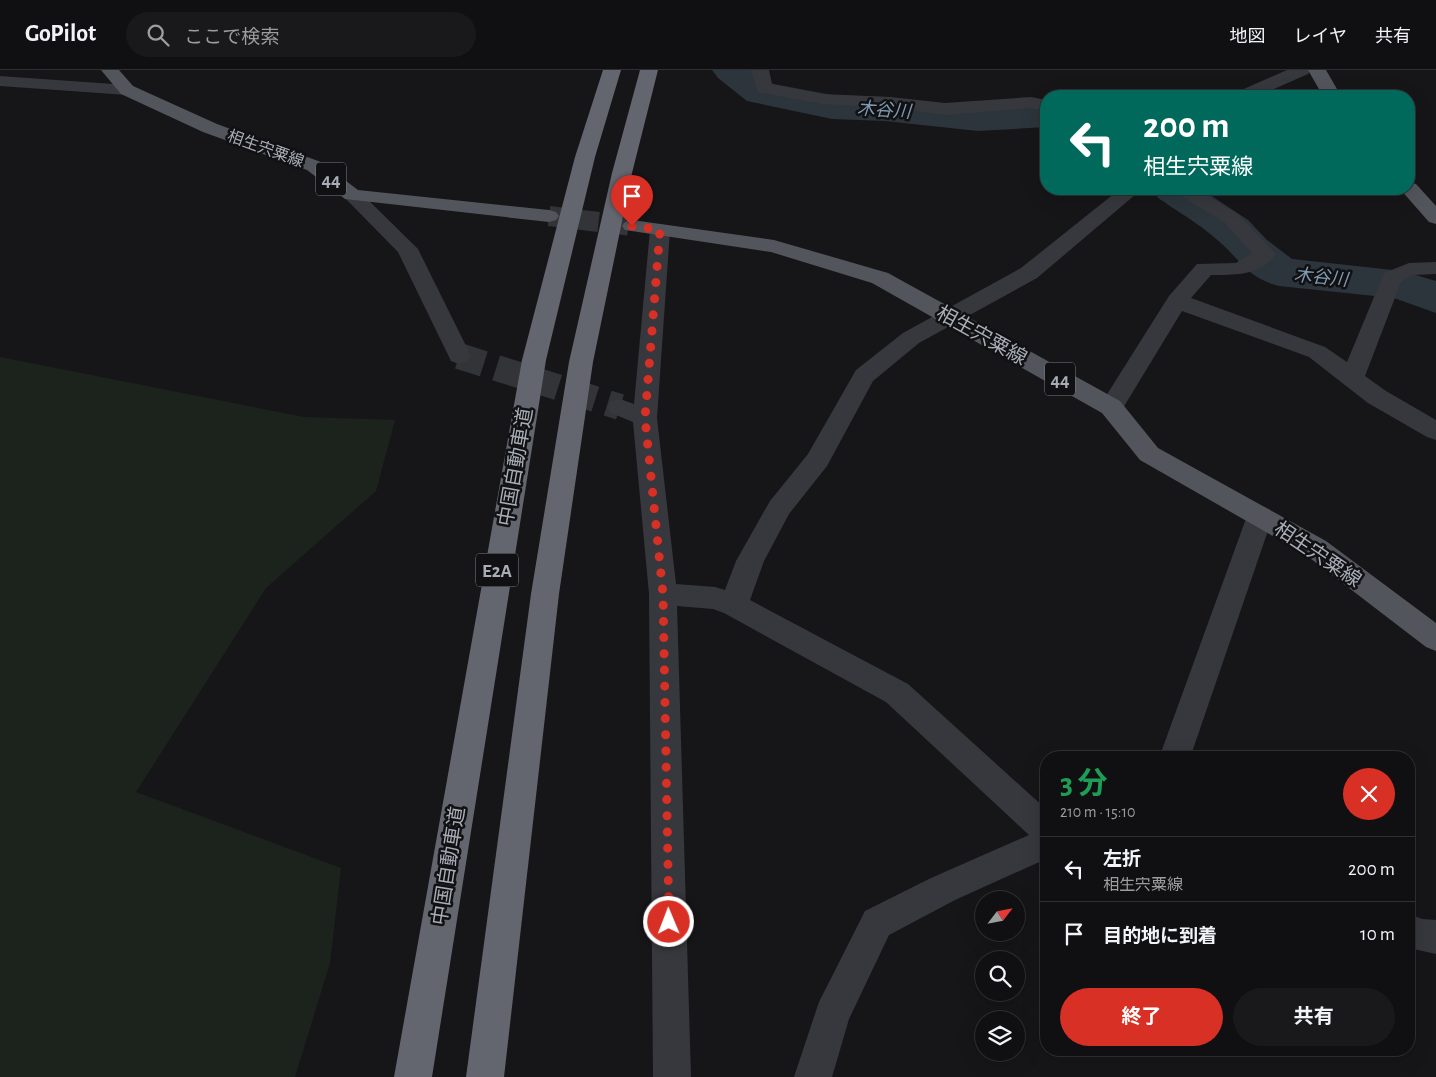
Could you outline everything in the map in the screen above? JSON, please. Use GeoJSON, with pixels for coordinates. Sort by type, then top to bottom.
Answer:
{"type":"FeatureCollection","features":[{"type":"Feature","properties":{"kind":"highway","name":"中国自動車道"},"geometry":{"type":"LineString","coordinates":[[413,1077],[494,588],[534,360],[585,157],[612,70]]}},
{"type":"Feature","properties":{"kind":"highway","name":"E2A"},"geometry":{"type":"LineString","coordinates":[[484,1077],[545,594],[581,362],[622,173],[649,70]]}},
{"type":"Feature","properties":{"kind":"main road","name":"相生宍粟線"},"geometry":{"type":"LineString","coordinates":[[110,70],[127,90],[210,128],[314,166],[352,195]]}},
{"type":"Feature","properties":{"kind":"main road"},"geometry":{"type":"LineString","coordinates":[[1317,70],[1329,90]]}},
{"type":"Feature","properties":{"kind":"main road","name":"44"},"geometry":{"type":"LineString","coordinates":[[352,195],[549,216]]}},
{"type":"Feature","properties":{"kind":"main road"},"geometry":{"type":"LineString","coordinates":[[1415,195],[1436,218]]}},
{"type":"Feature","properties":{"kind":"main road","name":"相生宍粟線"},"geometry":{"type":"LineString","coordinates":[[632,226],[774,246],[880,278],[1111,407],[1149,454],[1316,548],[1433,632]]}},
{"type":"Feature","properties":{"kind":"street"},"geometry":{"type":"LineString","coordinates":[[760,70],[764,88],[822,99],[890,102],[945,109],[1030,102],[1040,104]]}},
{"type":"Feature","properties":{"kind":"street"},"geometry":{"type":"LineString","coordinates":[[1257,90],[1302,70]]}},
{"type":"Feature","properties":{"kind":"street"},"geometry":{"type":"LineString","coordinates":[[0,81],[127,90]]}},
{"type":"Feature","properties":{"kind":"street"},"geometry":{"type":"LineString","coordinates":[[352,195],[407,249],[460,356]]}},
{"type":"Feature","properties":{"kind":"street"},"geometry":{"type":"LineString","coordinates":[[734,604],[750,562],[779,508],[818,460],[864,376],[911,338],[1030,273],[1125,195]]}},
{"type":"Feature","properties":{"kind":"street"},"geometry":{"type":"LineString","coordinates":[[1111,407],[1177,301],[1205,269],[1241,269],[1266,254],[1230,218],[1193,195]]}},
{"type":"Feature","properties":{"kind":"street"},"geometry":{"type":"LineString","coordinates":[[660,230],[645,418],[663,594],[672,1077]]}},
{"type":"Feature","properties":{"kind":"street"},"geometry":{"type":"LineString","coordinates":[[1352,378],[1392,278],[1410,270],[1436,268]]}},
{"type":"Feature","properties":{"kind":"street"},"geometry":{"type":"LineString","coordinates":[[1177,301],[1317,352],[1377,397],[1436,432]]}},
{"type":"Feature","properties":{"kind":"street"},"geometry":{"type":"LineString","coordinates":[[620,407],[645,418]]}},
{"type":"Feature","properties":{"kind":"street"},"geometry":{"type":"LineString","coordinates":[[1176,751],[1260,516]]}},
{"type":"Feature","properties":{"kind":"street"},"geometry":{"type":"LineString","coordinates":[[663,594],[715,598],[734,604],[897,693],[1040,824]]}},
{"type":"Feature","properties":{"kind":"street"},"geometry":{"type":"LineString","coordinates":[[813,1077],[832,1015],[877,923],[943,889],[1040,846]]}},
{"type":"Feature","properties":{"kind":"street"},"geometry":{"type":"LineString","coordinates":[[1415,933],[1436,937]]}},
{"type":"Feature","properties":{"kind":"shaded area"},"geometry":{"type":"Polygon","coordinates":[[[0,357],[304,417],[395,420],[376,491],[266,588],[136,792],[341,868],[330,963],[295,1077],[0,1077],[0,357]]]}},
{"type":"Feature","properties":{"kind":"waterway","name":"木谷川"},"geometry":{"type":"LineString","coordinates":[[731,70],[761,93],[832,107],[885,109],[978,119],[1040,115]]}},
{"type":"Feature","properties":{"kind":"waterway","name":"木谷川"},"geometry":{"type":"LineString","coordinates":[[1182,195],[1232,229],[1251,250],[1279,272],[1402,285],[1436,298]]}},
{"type":"Feature","properties":{"kind":"tunnel"},"geometry":{"type":"LineString","coordinates":[[549,216],[632,226]]}},
{"type":"Feature","properties":{"kind":"tunnel"},"geometry":{"type":"LineString","coordinates":[[459,356],[620,407]]}},
{"type":"Feature","properties":{"kind":"route"},"geometry":{"type":"LineString","coordinates":[[632,226],[660,230],[645,418],[663,594],[669,922]]}}]}
